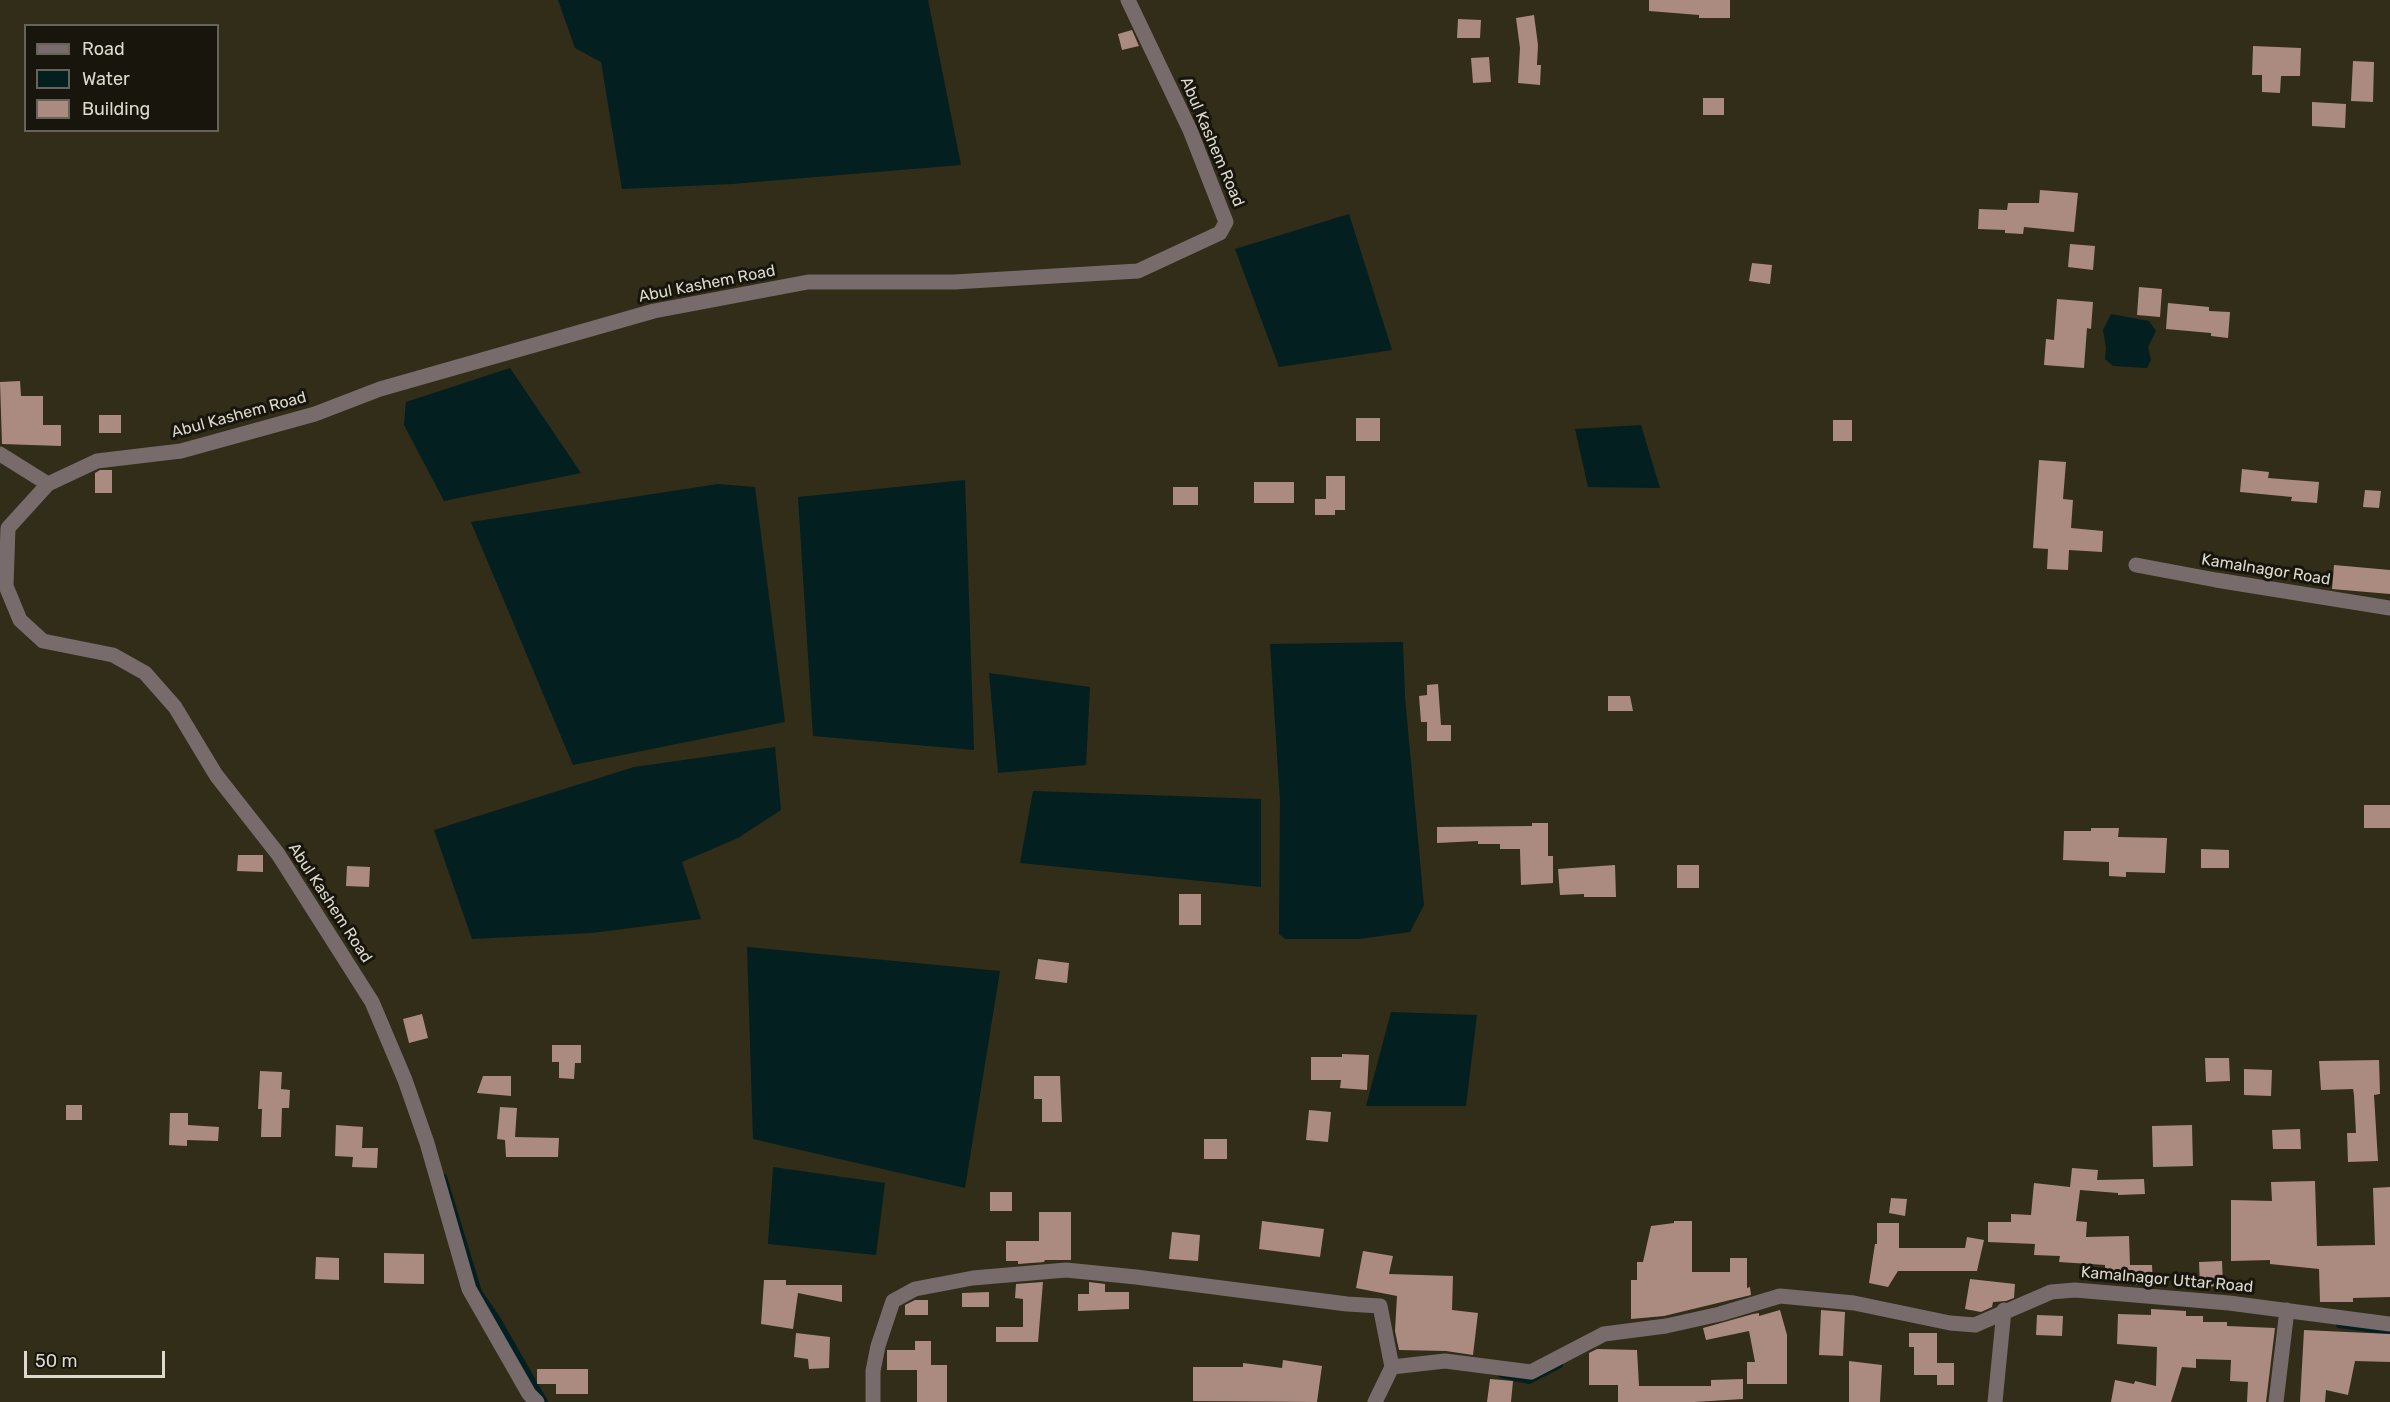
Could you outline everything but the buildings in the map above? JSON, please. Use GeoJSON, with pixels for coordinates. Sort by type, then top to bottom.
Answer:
{"type":"FeatureCollection","features":[{"type":"Feature","properties":{"kind":"street","name":"Abul Kashem Road"},"geometry":{"type":"LineString","coordinates":[[537,1402],[529,1394],[469,1289],[427,1143],[405,1080],[372,1002],[278,854],[216,775],[175,707],[145,673],[113,655],[43,641],[20,620],[6,586],[8,528],[48,484],[98,461],[181,452],[315,414],[380,389],[654,311],[808,282],[954,282],[1138,271],[1220,233],[1226,222],[1190,130],[1128,0]]}},
{"type":"Feature","properties":{"kind":"street"},"geometry":{"type":"LineString","coordinates":[[0,454],[48,484]]}},
{"type":"Feature","properties":{"kind":"street","name":"Kamalnagor Road"},"geometry":{"type":"LineString","coordinates":[[2136,565],[2390,608]]}},
{"type":"Feature","properties":{"kind":"street"},"geometry":{"type":"LineString","coordinates":[[873,1402],[873,1371],[878,1346],[893,1301],[915,1289],[973,1278],[1066,1270],[1136,1276],[1347,1304],[1380,1306],[1392,1367],[1375,1402]]}},
{"type":"Feature","properties":{"kind":"street","name":"Kamalnagor Uttar Road"},"geometry":{"type":"LineString","coordinates":[[1392,1367],[1445,1361],[1531,1372],[1605,1334],[1666,1326],[1720,1314],[1780,1296],[1854,1304],[1950,1323],[1975,1325],[2004,1310],[2051,1292],[2075,1290],[2120,1292],[2287,1310],[2390,1324]]}},
{"type":"Feature","properties":{"kind":"street"},"geometry":{"type":"LineString","coordinates":[[1995,1402],[2004,1310]]}},
{"type":"Feature","properties":{"kind":"street"},"geometry":{"type":"LineString","coordinates":[[2276,1402],[2287,1310]]}},
{"type":"Feature","properties":{"kind":"water"},"geometry":{"type":"Polygon","coordinates":[[[558,0],[928,0],[961,165],[732,184],[622,189],[601,62],[575,48],[558,0]]]}},
{"type":"Feature","properties":{"kind":"water"},"geometry":{"type":"Polygon","coordinates":[[[1349,214],[1392,350],[1279,367],[1235,249],[1349,214]]]}},
{"type":"Feature","properties":{"kind":"water"},"geometry":{"type":"Polygon","coordinates":[[[2111,314],[2149,321],[2156,331],[2148,347],[2151,360],[2147,368],[2113,366],[2105,359],[2103,330],[2111,314]]]}},
{"type":"Feature","properties":{"kind":"water"},"geometry":{"type":"Polygon","coordinates":[[[510,368],[581,473],[444,501],[404,425],[406,402],[510,368]]]}},
{"type":"Feature","properties":{"kind":"water"},"geometry":{"type":"Polygon","coordinates":[[[1641,425],[1660,488],[1588,487],[1575,429],[1641,425]]]}},
{"type":"Feature","properties":{"kind":"water"},"geometry":{"type":"Polygon","coordinates":[[[965,480],[974,750],[813,736],[798,497],[965,480]]]}},
{"type":"Feature","properties":{"kind":"water"},"geometry":{"type":"Polygon","coordinates":[[[718,484],[755,487],[785,722],[573,765],[471,522],[718,484]]]}},
{"type":"Feature","properties":{"kind":"water"},"geometry":{"type":"Polygon","coordinates":[[[1403,642],[1405,697],[1424,905],[1410,932],[1359,939],[1285,939],[1279,934],[1280,802],[1270,644],[1403,642]]]}},
{"type":"Feature","properties":{"kind":"water"},"geometry":{"type":"Polygon","coordinates":[[[989,673],[1090,687],[1086,765],[998,773],[989,673]]]}},
{"type":"Feature","properties":{"kind":"water"},"geometry":{"type":"Polygon","coordinates":[[[775,747],[781,810],[738,838],[682,862],[701,919],[592,933],[472,939],[434,830],[634,767],[775,747]]]}},
{"type":"Feature","properties":{"kind":"water"},"geometry":{"type":"Polygon","coordinates":[[[1033,791],[1261,799],[1261,887],[1020,863],[1033,791]]]}},
{"type":"Feature","properties":{"kind":"water"},"geometry":{"type":"Polygon","coordinates":[[[747,947],[1000,971],[965,1188],[753,1139],[747,947]]]}},
{"type":"Feature","properties":{"kind":"water"},"geometry":{"type":"Polygon","coordinates":[[[1391,1012],[1477,1015],[1466,1106],[1366,1106],[1391,1012]]]}},
{"type":"Feature","properties":{"kind":"water"},"geometry":{"type":"Polygon","coordinates":[[[773,1167],[885,1183],[876,1255],[768,1244],[773,1167]]]}},
{"type":"Feature","properties":{"kind":"waterway"},"geometry":{"type":"LineString","coordinates":[[444,1177],[479,1292],[497,1318],[545,1402]]}},
{"type":"Feature","properties":{"kind":"waterway"},"geometry":{"type":"LineString","coordinates":[[2339,1325],[2390,1332]]}},
{"type":"Feature","properties":{"kind":"waterway"},"geometry":{"type":"LineString","coordinates":[[1501,1375],[1529,1381],[1560,1365]]}}]}
